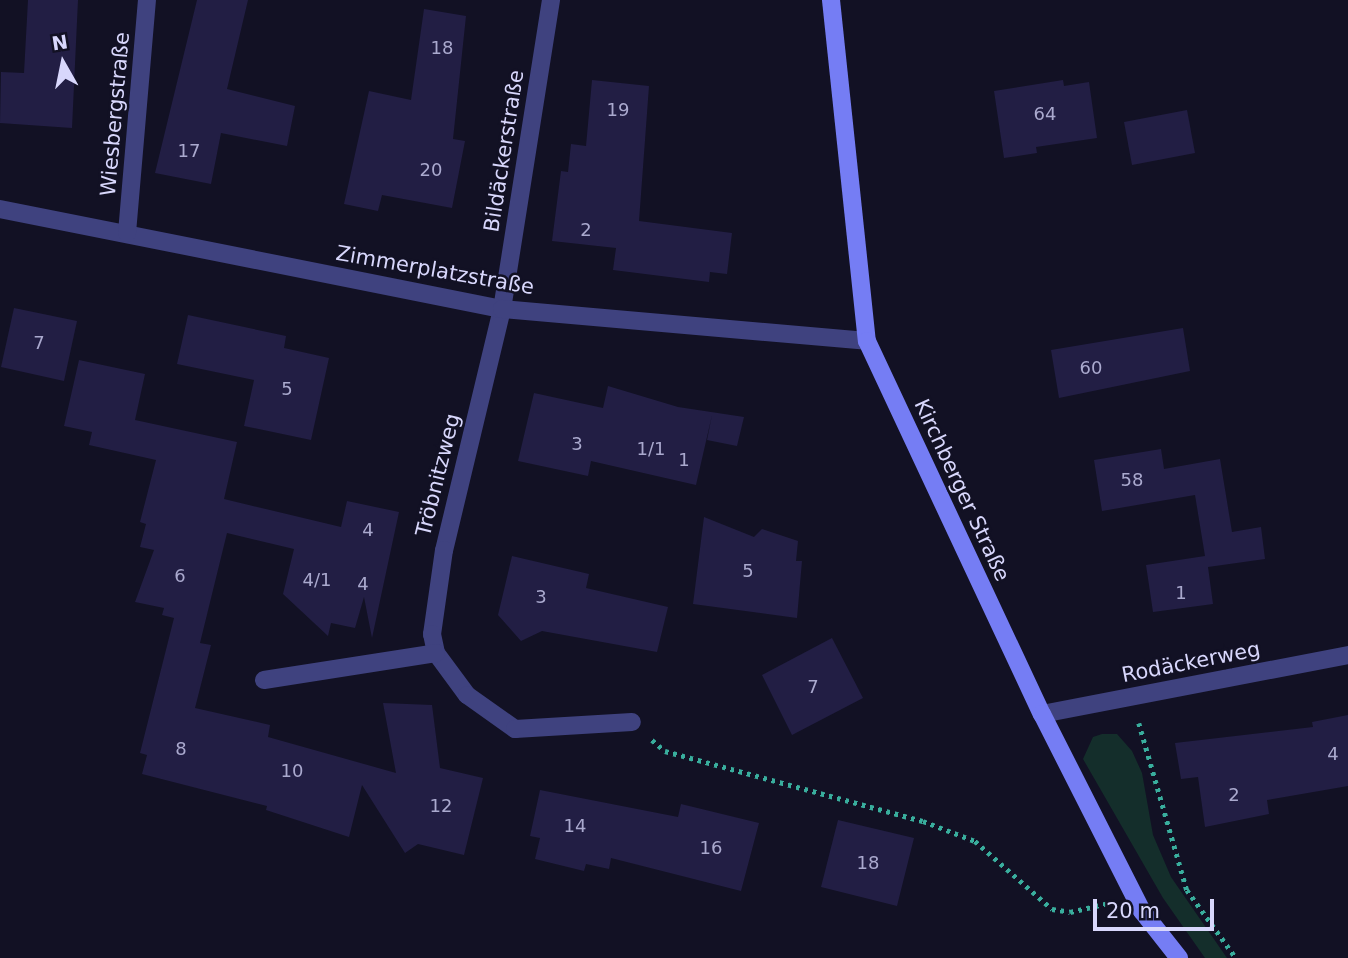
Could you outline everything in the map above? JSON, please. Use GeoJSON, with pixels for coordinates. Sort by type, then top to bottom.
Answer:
{"type":"FeatureCollection","features":[{"type":"Feature","properties":{"kind":"main road","name":"Kirchberger Straße"},"geometry":{"type":"LineString","coordinates":[[831,0],[867,341],[1042,713],[1133,894],[1180,958]]}},
{"type":"Feature","properties":{"kind":"street","name":"Wiesbergstraße"},"geometry":{"type":"LineString","coordinates":[[127,233],[147,0]]}},
{"type":"Feature","properties":{"kind":"street","name":"Bildäckerstraße"},"geometry":{"type":"LineString","coordinates":[[502,309],[551,0]]}},
{"type":"Feature","properties":{"kind":"street","name":"Zimmerplatzstraße"},"geometry":{"type":"LineString","coordinates":[[0,209],[502,309],[867,341]]}},
{"type":"Feature","properties":{"kind":"street","name":"Tröbnitzweg"},"geometry":{"type":"LineString","coordinates":[[436,653],[432,634],[443,550],[502,309]]}},
{"type":"Feature","properties":{"kind":"street"},"geometry":{"type":"LineString","coordinates":[[264,680],[436,653],[467,695],[515,729],[632,722]]}},
{"type":"Feature","properties":{"kind":"street","name":"Rodäckerweg"},"geometry":{"type":"LineString","coordinates":[[1042,713],[1348,655]]}},
{"type":"Feature","properties":{"kind":"path"},"geometry":{"type":"LineString","coordinates":[[1135,697],[1142,742],[1187,890],[1236,958]]}},
{"type":"Feature","properties":{"kind":"path"},"geometry":{"type":"LineString","coordinates":[[632,722],[665,751],[923,821],[975,841],[1052,909],[1091,910],[1133,894]]}},
{"type":"Feature","properties":{"kind":"green space"},"geometry":{"type":"Polygon","coordinates":[[[1117,734],[1132,751],[1142,773],[1153,835],[1171,877],[1227,958],[1205,958],[1163,898],[1083,759],[1093,737],[1117,734]]]}},
{"type":"Feature","properties":{"kind":"building"},"geometry":{"type":"Polygon","coordinates":[[[28,0],[78,0],[72,128],[0,123],[1,72],[24,73],[28,0]]]}},
{"type":"Feature","properties":{"kind":"building"},"geometry":{"type":"Polygon","coordinates":[[[197,0],[248,0],[227,89],[295,106],[287,146],[221,133],[211,184],[155,173],[197,0]]]}},
{"type":"Feature","properties":{"kind":"building"},"geometry":{"type":"Polygon","coordinates":[[[424,9],[466,16],[453,139],[465,141],[452,208],[382,195],[378,211],[344,204],[369,91],[411,100],[424,9]]]}},
{"type":"Feature","properties":{"kind":"building"},"geometry":{"type":"Polygon","coordinates":[[[592,80],[649,86],[639,221],[732,233],[727,274],[710,272],[709,282],[613,270],[616,248],[552,241],[561,171],[568,172],[571,144],[586,146],[592,80]]]}},
{"type":"Feature","properties":{"kind":"building"},"geometry":{"type":"Polygon","coordinates":[[[1063,80],[1064,86],[1089,82],[1097,138],[1036,147],[1037,153],[1004,158],[994,91],[1063,80]]]}},
{"type":"Feature","properties":{"kind":"building"},"geometry":{"type":"Polygon","coordinates":[[[1187,110],[1195,153],[1132,165],[1124,122],[1187,110]]]}},
{"type":"Feature","properties":{"kind":"building"},"geometry":{"type":"Polygon","coordinates":[[[14,308],[77,321],[64,381],[1,367],[14,308]]]}},
{"type":"Feature","properties":{"kind":"building"},"geometry":{"type":"Polygon","coordinates":[[[188,315],[286,336],[284,348],[329,358],[311,440],[244,426],[254,380],[177,364],[188,315]]]}},
{"type":"Feature","properties":{"kind":"building"},"geometry":{"type":"Polygon","coordinates":[[[1183,328],[1190,371],[1059,398],[1051,350],[1183,328]]]}},
{"type":"Feature","properties":{"kind":"building"},"geometry":{"type":"Polygon","coordinates":[[[79,360],[145,374],[135,420],[237,442],[224,499],[341,527],[347,501],[399,512],[372,638],[364,597],[355,628],[331,623],[328,636],[283,594],[294,549],[227,533],[200,643],[211,645],[195,708],[270,725],[268,737],[396,773],[383,703],[432,705],[440,768],[483,778],[464,855],[418,844],[405,853],[362,785],[349,837],[266,810],[267,806],[142,774],[147,755],[140,753],[174,618],[162,615],[164,608],[135,602],[154,550],[140,547],[146,524],[140,522],[156,460],[89,445],[92,432],[64,426],[79,360]]]}},
{"type":"Feature","properties":{"kind":"building"},"geometry":{"type":"Polygon","coordinates":[[[608,386],[678,407],[744,417],[737,446],[707,440],[712,415],[696,485],[591,461],[588,476],[518,461],[534,393],[603,408],[608,386]]]}},
{"type":"Feature","properties":{"kind":"building"},"geometry":{"type":"Polygon","coordinates":[[[1161,449],[1164,469],[1220,459],[1232,532],[1261,527],[1265,559],[1208,567],[1213,604],[1153,612],[1146,565],[1205,556],[1195,495],[1102,511],[1094,460],[1161,449]]]}},
{"type":"Feature","properties":{"kind":"building"},"geometry":{"type":"Polygon","coordinates":[[[704,517],[754,537],[762,529],[798,541],[796,561],[802,561],[797,618],[693,604],[704,517]]]}},
{"type":"Feature","properties":{"kind":"building"},"geometry":{"type":"Polygon","coordinates":[[[512,556],[589,574],[586,588],[668,607],[657,652],[542,631],[521,641],[498,615],[512,556]]]}},
{"type":"Feature","properties":{"kind":"building"},"geometry":{"type":"Polygon","coordinates":[[[832,638],[863,698],[792,735],[762,675],[832,638]]]}},
{"type":"Feature","properties":{"kind":"building"},"geometry":{"type":"Polygon","coordinates":[[[1348,715],[1348,786],[1267,800],[1269,814],[1205,827],[1198,777],[1181,779],[1175,743],[1313,727],[1312,722],[1348,715]]]}},
{"type":"Feature","properties":{"kind":"building"},"geometry":{"type":"Polygon","coordinates":[[[540,790],[678,817],[681,804],[759,823],[741,891],[611,858],[609,869],[586,864],[584,871],[535,859],[540,838],[530,836],[540,790]]]}},
{"type":"Feature","properties":{"kind":"building"},"geometry":{"type":"Polygon","coordinates":[[[838,820],[914,838],[897,906],[821,887],[838,820]]]}}]}
